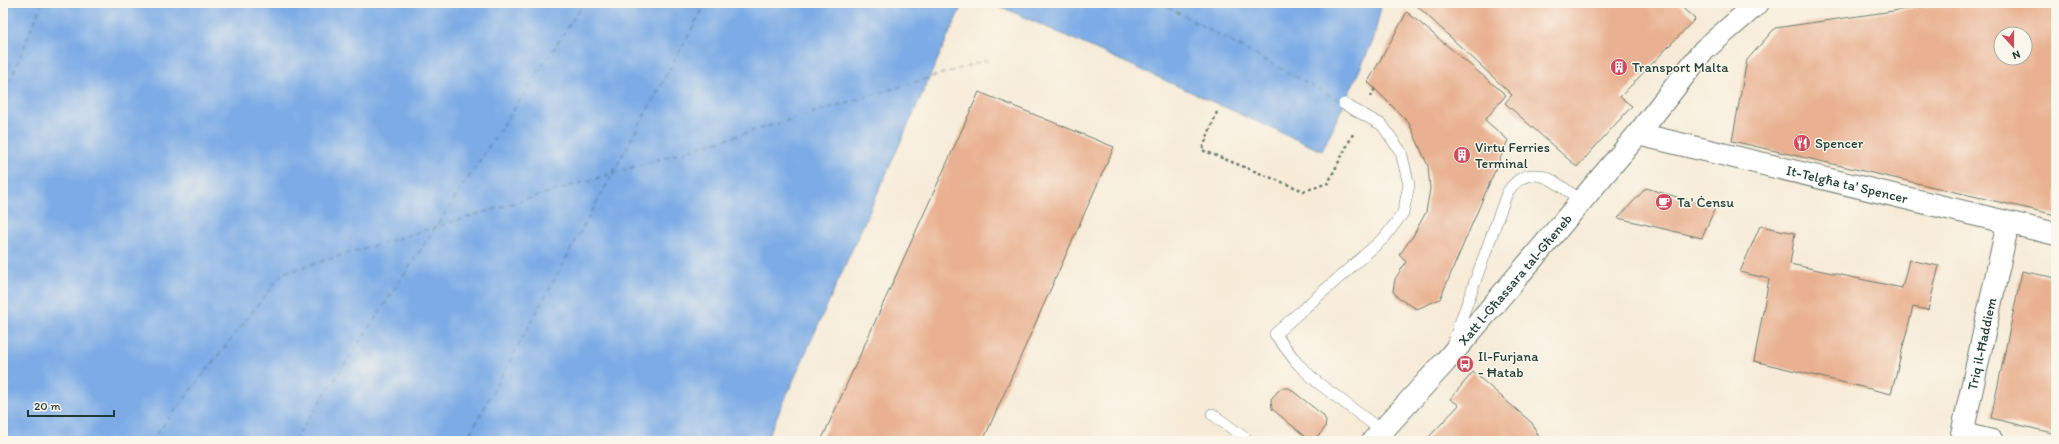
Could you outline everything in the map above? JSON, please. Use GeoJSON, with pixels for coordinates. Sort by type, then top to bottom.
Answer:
{"type":"FeatureCollection","features":[{"type":"Feature","properties":{"kind":"street","name":"Xatt l-Għassara tal-Għeneb"},"geometry":{"type":"LineString","coordinates":[[1378,436],[1445,362],[1580,200],[1638,134],[1704,50],[1758,3]]}},
{"type":"Feature","properties":{"kind":"street","name":"It-Telgħa ta' Spencer"},"geometry":{"type":"LineString","coordinates":[[1638,134],[2056,234]]}},
{"type":"Feature","properties":{"kind":"street","name":"Triq il-Ħaddiem"},"geometry":{"type":"LineString","coordinates":[[1992,441],[1962,434],[2008,223]]}},
{"type":"Feature","properties":{"kind":"lane"},"geometry":{"type":"LineString","coordinates":[[1344,104],[1382,125],[1401,152],[1409,185],[1403,213],[1385,237],[1275,334],[1297,363],[1378,436]]}},
{"type":"Feature","properties":{"kind":"lane"},"geometry":{"type":"LineString","coordinates":[[1445,362],[1507,193],[1511,186],[1521,178],[1538,175],[1551,179],[1580,200]]}},
{"type":"Feature","properties":{"kind":"lane"},"geometry":{"type":"LineString","coordinates":[[1212,414],[1249,441]]}},
{"type":"Feature","properties":{"kind":"path"},"geometry":{"type":"LineString","coordinates":[[1217,112],[1202,150],[1304,191],[1328,183],[1352,136]]}},
{"type":"Feature","properties":{"kind":"water"},"geometry":{"type":"Polygon","coordinates":[[[3,3],[963,3],[766,441],[3,441],[3,3]]]}},
{"type":"Feature","properties":{"kind":"water"},"geometry":{"type":"Polygon","coordinates":[[[993,3],[1382,3],[1373,41],[1322,151],[993,3]]]}},
{"type":"Feature","properties":{"kind":"building","name":"Transport Malta"},"geometry":{"type":"Polygon","coordinates":[[[1414,3],[1677,3],[1695,19],[1620,97],[1632,106],[1577,167],[1505,103],[1512,95],[1414,3]]]}},
{"type":"Feature","properties":{"kind":"building"},"geometry":{"type":"Polygon","coordinates":[[[1949,3],[2056,3],[2056,215],[1732,141],[1747,60],[1775,28],[1949,3]]]}},
{"type":"Feature","properties":{"kind":"building","name":"Virtu Ferries Terminal"},"geometry":{"type":"Polygon","coordinates":[[[1407,12],[1506,95],[1485,120],[1508,140],[1440,299],[1417,309],[1398,298],[1393,291],[1395,279],[1406,262],[1399,255],[1413,236],[1426,212],[1430,189],[1428,166],[1409,123],[1368,82],[1407,12]]]}},
{"type":"Feature","properties":{"kind":"building"},"geometry":{"type":"Polygon","coordinates":[[[979,92],[1114,147],[983,441],[821,441],[979,92]]]}},
{"type":"Feature","properties":{"kind":"building"},"geometry":{"type":"Polygon","coordinates":[[[1646,188],[1715,208],[1702,238],[1618,218],[1646,188]]]}},
{"type":"Feature","properties":{"kind":"building"},"geometry":{"type":"Polygon","coordinates":[[[1760,226],[1795,233],[1790,264],[1902,288],[1909,260],[1939,266],[1928,310],[1913,307],[1891,394],[1754,361],[1769,279],[1740,272],[1760,226]]]}},
{"type":"Feature","properties":{"kind":"building"},"geometry":{"type":"Polygon","coordinates":[[[2022,271],[2056,278],[2056,434],[1991,418],[2022,271]]]}},
{"type":"Feature","properties":{"kind":"building"},"geometry":{"type":"Polygon","coordinates":[[[1473,372],[1532,423],[1541,441],[1425,441],[1459,405],[1450,399],[1473,372]]]}},
{"type":"Feature","properties":{"kind":"building"},"geometry":{"type":"Polygon","coordinates":[[[1282,388],[1289,388],[1323,415],[1326,421],[1325,428],[1319,435],[1313,438],[1306,437],[1272,409],[1271,399],[1282,388]]]}},
{"type":"Feature","properties":{"kind":"ferry route"},"geometry":{"type":"LineString","coordinates":[[3,98],[42,3]]}},
{"type":"Feature","properties":{"kind":"ferry route"},"geometry":{"type":"LineString","coordinates":[[294,441],[584,3]]}},
{"type":"Feature","properties":{"kind":"ferry route"},"geometry":{"type":"LineString","coordinates":[[466,441],[706,3]]}},
{"type":"Feature","properties":{"kind":"ferry route"},"geometry":{"type":"LineString","coordinates":[[1160,3],[1340,101]]}},
{"type":"Feature","properties":{"kind":"ferry route"},"geometry":{"type":"LineString","coordinates":[[151,441],[283,273],[991,59]]}},
{"type":"Feature","properties":{"kind":"place","name":"Transport Malta"},"geometry":{"type":"Point","coordinates":[1619,67]}},
{"type":"Feature","properties":{"kind":"place","name":"Spencer"},"geometry":{"type":"Point","coordinates":[1802,143]}},
{"type":"Feature","properties":{"kind":"place","name":"Virtu Ferries Terminal"},"geometry":{"type":"Point","coordinates":[1462,155]}},
{"type":"Feature","properties":{"kind":"place","name":"Ta' Ċensu"},"geometry":{"type":"Point","coordinates":[1664,202]}},
{"type":"Feature","properties":{"kind":"place","name":"Il-Furjana - Ħatab"},"geometry":{"type":"Point","coordinates":[1465,364]}}]}
